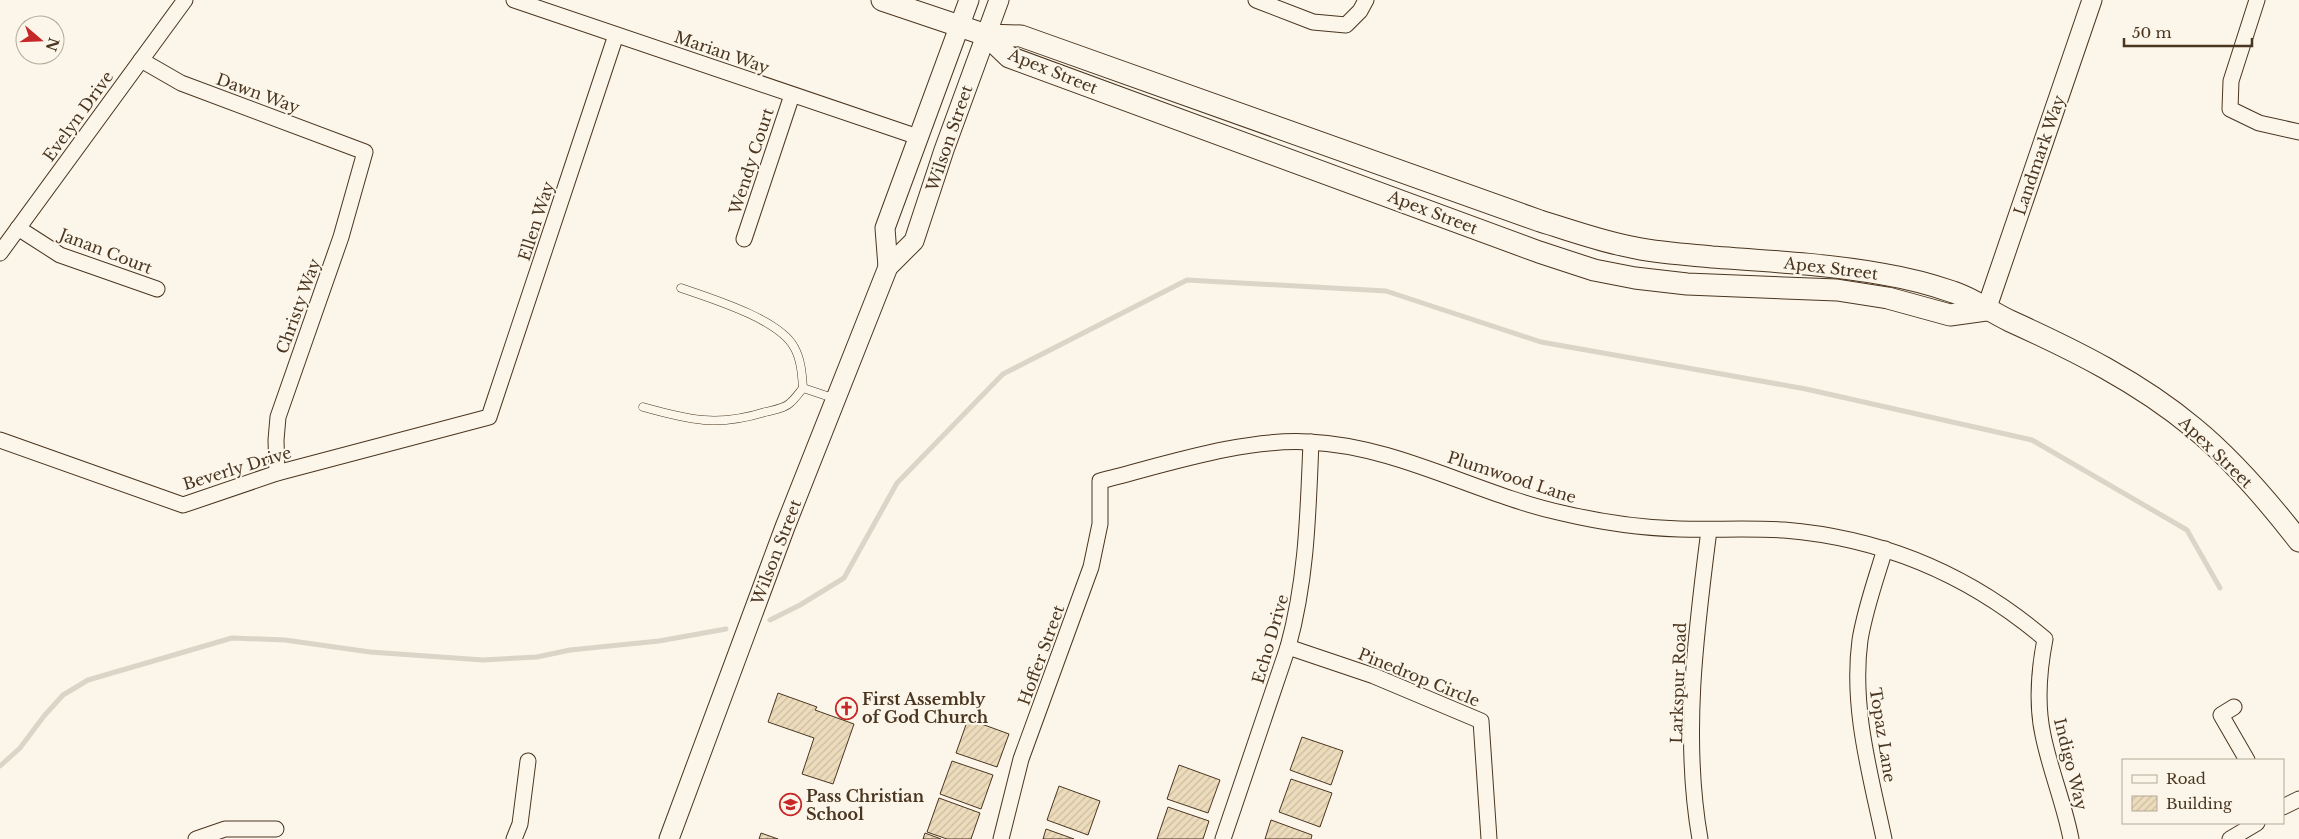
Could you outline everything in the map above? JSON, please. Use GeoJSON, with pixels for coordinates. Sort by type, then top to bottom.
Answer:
{"type":"FeatureCollection","features":[{"type":"Feature","properties":{"kind":"main road"},"geometry":{"type":"LineString","coordinates":[[882,0],[986,35]]}},
{"type":"Feature","properties":{"kind":"main road","name":"Apex Street"},"geometry":{"type":"LineString","coordinates":[[986,35],[1009,57],[1539,252],[1594,270],[1635,278],[1687,284],[1766,289],[1837,290],[1888,298],[1950,315],[1986,310]]}},
{"type":"Feature","properties":{"kind":"main road","name":"Apex Street"},"geometry":{"type":"LineString","coordinates":[[986,35],[1021,36],[1540,221],[1604,240],[1631,247],[1670,253],[1881,274],[1955,292],[1986,310],[2055,341],[2104,366],[2195,428],[2275,511],[2299,541]]}},
{"type":"Feature","properties":{"kind":"street","name":"Evelyn Drive"},"geometry":{"type":"LineString","coordinates":[[0,253],[185,0]]}},
{"type":"Feature","properties":{"kind":"street","name":"Marian Way"},"geometry":{"type":"LineString","coordinates":[[514,0],[918,137]]}},
{"type":"Feature","properties":{"kind":"street","name":"Wilson Street"},"geometry":{"type":"LineString","coordinates":[[888,267],[885,228],[969,0]]}},
{"type":"Feature","properties":{"kind":"street","name":"Wilson Street"},"geometry":{"type":"LineString","coordinates":[[669,839],[785,527],[888,267],[914,241],[944,150],[999,0]]}},
{"type":"Feature","properties":{"kind":"street"},"geometry":{"type":"LineString","coordinates":[[1256,0],[1312,22],[1346,25],[1360,11],[1366,0]]}},
{"type":"Feature","properties":{"kind":"street","name":"Landmark Way"},"geometry":{"type":"LineString","coordinates":[[1986,310],[2092,0]]}},
{"type":"Feature","properties":{"kind":"street"},"geometry":{"type":"LineString","coordinates":[[2257,0],[2231,81],[2230,109],[2260,123],[2299,132]]}},
{"type":"Feature","properties":{"kind":"street","name":"Ellen Way"},"geometry":{"type":"LineString","coordinates":[[489,417],[616,35]]}},
{"type":"Feature","properties":{"kind":"street","name":"Dawn Way"},"geometry":{"type":"LineString","coordinates":[[141,60],[182,83],[365,152]]}},
{"type":"Feature","properties":{"kind":"street","name":"Wendy Court"},"geometry":{"type":"LineString","coordinates":[[744,239],[792,95]]}},
{"type":"Feature","properties":{"kind":"street","name":"Christy Way"},"geometry":{"type":"LineString","coordinates":[[278,473],[276,440],[278,417],[341,237],[365,152]]}},
{"type":"Feature","properties":{"kind":"street","name":"Janan Court"},"geometry":{"type":"LineString","coordinates":[[18,228],[60,255],[157,289]]}},
{"type":"Feature","properties":{"kind":"street","name":"Beverly Drive"},"geometry":{"type":"LineString","coordinates":[[0,440],[183,505],[278,473],[489,417]]}},
{"type":"Feature","properties":{"kind":"street","name":"Plumwood Lane"},"geometry":{"type":"LineString","coordinates":[[1100,481],[1237,448],[1262,444],[1311,442],[1338,444],[1379,452],[1521,502],[1575,516],[1646,527],[1709,530],[1783,530],[1824,535],[1886,548],[1935,567],[1974,587],[2004,606],[2045,639]]}},
{"type":"Feature","properties":{"kind":"street","name":"Echo Drive"},"geometry":{"type":"LineString","coordinates":[[1223,839],[1288,647],[1302,589],[1311,442]]}},
{"type":"Feature","properties":{"kind":"street","name":"Hoffer Street"},"geometry":{"type":"LineString","coordinates":[[1001,839],[1021,759],[1091,567],[1100,524],[1100,481]]}},
{"type":"Feature","properties":{"kind":"street","name":"Larkspur Road"},"geometry":{"type":"LineString","coordinates":[[1700,839],[1692,767],[1692,734],[1697,623],[1709,530]]}},
{"type":"Feature","properties":{"kind":"street","name":"Topaz Lane"},"geometry":{"type":"LineString","coordinates":[[1884,839],[1859,716],[1857,677],[1864,620],[1886,548]]}},
{"type":"Feature","properties":{"kind":"street","name":"Indigo Way"},"geometry":{"type":"LineString","coordinates":[[2045,639],[2039,686],[2042,733],[2064,807],[2071,839]]}},
{"type":"Feature","properties":{"kind":"street","name":"Pinedrop Circle"},"geometry":{"type":"LineString","coordinates":[[1288,647],[1374,676],[1481,721],[1489,839]]}},
{"type":"Feature","properties":{"kind":"street"},"geometry":{"type":"LineString","coordinates":[[2234,707],[2221,715],[2246,759]]}},
{"type":"Feature","properties":{"kind":"street"},"geometry":{"type":"LineString","coordinates":[[514,839],[520,824],[528,761]]}},
{"type":"Feature","properties":{"kind":"street"},"geometry":{"type":"LineString","coordinates":[[2284,806],[2299,799]]}},
{"type":"Feature","properties":{"kind":"street"},"geometry":{"type":"LineString","coordinates":[[2230,839],[2255,824]]}},
{"type":"Feature","properties":{"kind":"street"},"geometry":{"type":"LineString","coordinates":[[196,839],[225,829],[276,829]]}},
{"type":"Feature","properties":{"kind":"lane"},"geometry":{"type":"LineString","coordinates":[[643,407],[686,420],[727,422],[748,418],[790,404],[803,388],[802,372],[793,345],[774,327],[737,308],[681,288]]}},
{"type":"Feature","properties":{"kind":"lane"},"geometry":{"type":"LineString","coordinates":[[803,388],[836,399]]}},
{"type":"Feature","properties":{"kind":"building"},"geometry":{"type":"Polygon","coordinates":[[[778,693],[817,707],[815,710],[854,724],[833,784],[802,774],[814,738],[768,722],[778,693]]]}},
{"type":"Feature","properties":{"kind":"building"},"geometry":{"type":"Polygon","coordinates":[[[968,719],[1009,734],[997,767],[956,753],[968,719]]]}},
{"type":"Feature","properties":{"kind":"building"},"geometry":{"type":"Polygon","coordinates":[[[1302,737],[1343,751],[1331,785],[1290,770],[1302,737]]]}},
{"type":"Feature","properties":{"kind":"building"},"geometry":{"type":"Polygon","coordinates":[[[952,761],[993,775],[981,809],[940,794],[952,761]]]}},
{"type":"Feature","properties":{"kind":"building"},"geometry":{"type":"Polygon","coordinates":[[[1179,765],[1220,780],[1208,813],[1167,799],[1179,765]]]}},
{"type":"Feature","properties":{"kind":"building"},"geometry":{"type":"Polygon","coordinates":[[[1291,779],[1332,793],[1320,827],[1279,812],[1291,779]]]}},
{"type":"Feature","properties":{"kind":"building"},"geometry":{"type":"Polygon","coordinates":[[[1059,786],[1100,801],[1088,835],[1047,820],[1059,786]]]}},
{"type":"Feature","properties":{"kind":"building"},"geometry":{"type":"Polygon","coordinates":[[[939,798],[980,813],[971,839],[947,839],[927,832],[939,798]]]}},
{"type":"Feature","properties":{"kind":"building"},"geometry":{"type":"Polygon","coordinates":[[[1168,807],[1209,821],[1203,839],[1157,839],[1168,807]]]}},
{"type":"Feature","properties":{"kind":"building"},"geometry":{"type":"Polygon","coordinates":[[[1271,820],[1312,835],[1311,839],[1265,839],[1271,820]]]}},
{"type":"Feature","properties":{"kind":"building"},"geometry":{"type":"Polygon","coordinates":[[[1046,829],[1074,839],[1043,839],[1046,829]]]}},
{"type":"Feature","properties":{"kind":"building"},"geometry":{"type":"Polygon","coordinates":[[[761,833],[778,839],[759,839],[761,833]]]}},
{"type":"Feature","properties":{"kind":"building"},"geometry":{"type":"Polygon","coordinates":[[[925,833],[941,839],[923,839],[925,833]]]}},
{"type":"Feature","properties":{"kind":"waterway"},"geometry":{"type":"LineString","coordinates":[[770,620],[800,605],[844,578],[897,483],[1003,374],[1187,280],[1386,291],[1541,342],[1806,389],[2032,440],[2187,530],[2220,588]]}},
{"type":"Feature","properties":{"kind":"waterway"},"geometry":{"type":"LineString","coordinates":[[0,766],[20,748],[44,716],[63,695],[88,680],[232,638],[285,640],[370,652],[483,660],[537,657],[570,650],[659,641],[726,629]]}},
{"type":"Feature","properties":{"kind":"place","name":"First Assembly of God Church"},"geometry":{"type":"Point","coordinates":[846,708]}},
{"type":"Feature","properties":{"kind":"place","name":"Pass Christian School"},"geometry":{"type":"Point","coordinates":[790,805]}}]}
